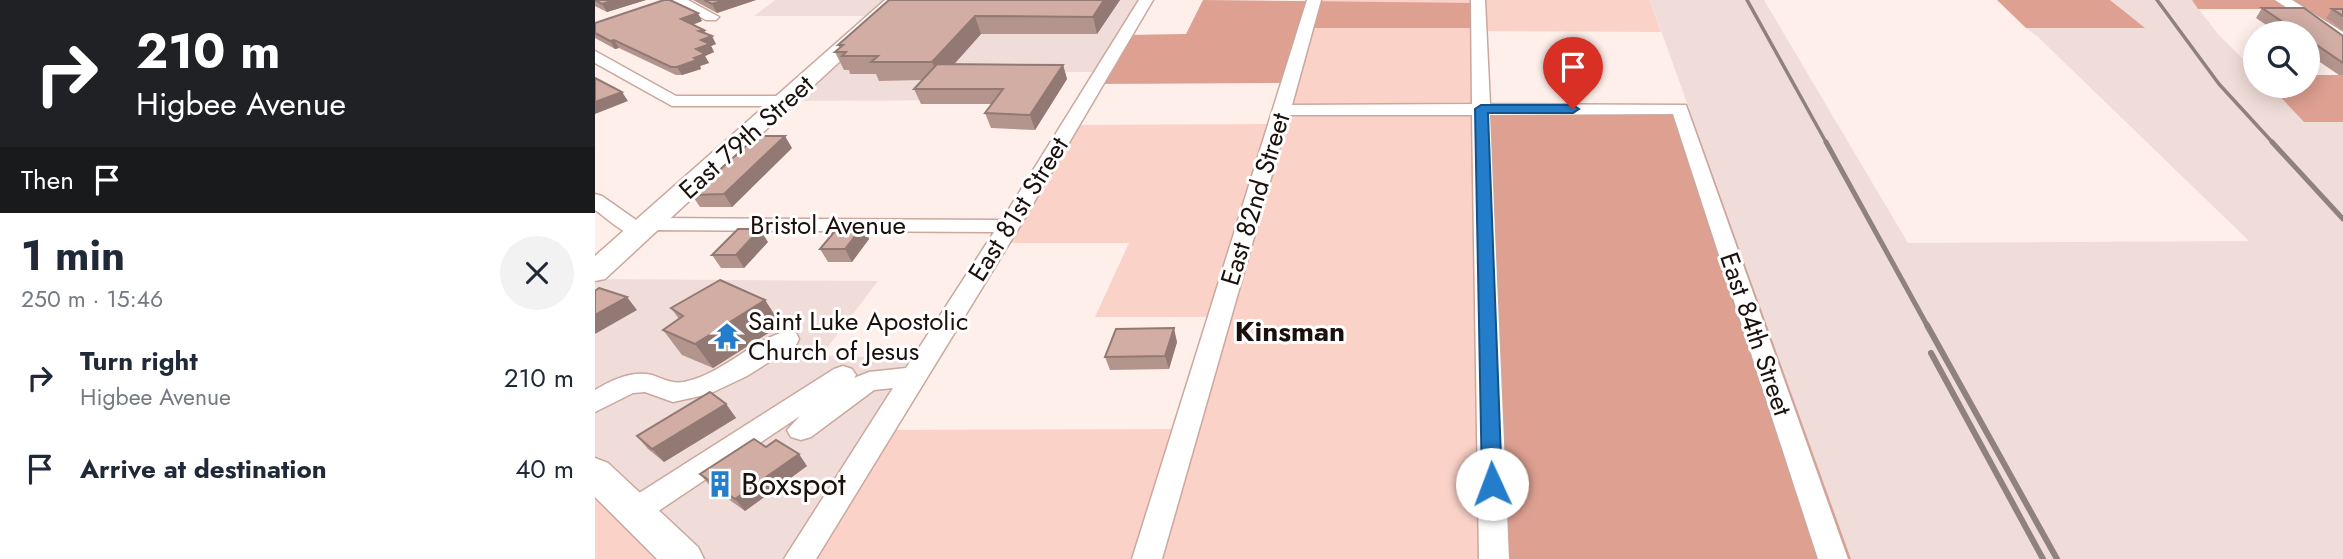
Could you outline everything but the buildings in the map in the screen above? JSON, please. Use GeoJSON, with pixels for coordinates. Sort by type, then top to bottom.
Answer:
{"type":"FeatureCollection","features":[{"type":"Feature","properties":{"kind":"main road","name":"East 79th Street"},"geometry":{"type":"LineString","coordinates":[[595,272],[896,0]]}},
{"type":"Feature","properties":{"kind":"main road"},"geometry":{"type":"LineString","coordinates":[[595,473],[678,557]]}},
{"type":"Feature","properties":{"kind":"street"},"geometry":{"type":"LineString","coordinates":[[676,0],[711,17]]}},
{"type":"Feature","properties":{"kind":"street","name":"East 81st Street"},"geometry":{"type":"LineString","coordinates":[[799,559],[1009,226],[1146,0]]}},
{"type":"Feature","properties":{"kind":"street","name":"East 82nd Street"},"geometry":{"type":"LineString","coordinates":[[1147,559],[1314,0]]}},
{"type":"Feature","properties":{"kind":"street"},"geometry":{"type":"LineString","coordinates":[[1478,0],[1494,559]]}},
{"type":"Feature","properties":{"kind":"street"},"geometry":{"type":"LineString","coordinates":[[2282,0],[2343,39]]}},
{"type":"Feature","properties":{"kind":"street"},"geometry":{"type":"LineString","coordinates":[[595,56],[672,100],[787,100]]}},
{"type":"Feature","properties":{"kind":"street"},"geometry":{"type":"LineString","coordinates":[[1282,110],[1481,109]]}},
{"type":"Feature","properties":{"kind":"street","name":"East 84th Street"},"geometry":{"type":"LineString","coordinates":[[1481,109],[1680,109],[1833,559]]}},
{"type":"Feature","properties":{"kind":"street"},"geometry":{"type":"LineString","coordinates":[[595,200],[644,228]]}},
{"type":"Feature","properties":{"kind":"street","name":"Bristol Avenue"},"geometry":{"type":"LineString","coordinates":[[644,228],[1009,226]]}},
{"type":"Feature","properties":{"kind":"street"},"geometry":{"type":"LineString","coordinates":[[595,402],[628,384],[646,383],[657,390],[671,392],[684,392],[707,385],[737,371],[787,339]]}},
{"type":"Feature","properties":{"kind":"street"},"geometry":{"type":"LineString","coordinates":[[635,511],[843,375]]}},
{"type":"Feature","properties":{"kind":"street"},"geometry":{"type":"LineString","coordinates":[[801,430],[869,381],[913,377]]}},
{"type":"Feature","properties":{"kind":"shaded area"},"geometry":{"type":"Polygon","coordinates":[[[775,0],[1146,0],[1102,72],[1012,72],[990,100],[787,101],[878,16],[754,16],[775,0]]]}},
{"type":"Feature","properties":{"kind":"shaded area"},"geometry":{"type":"Polygon","coordinates":[[[1203,0],[1478,3],[1479,28],[1306,28],[1289,83],[1095,84],[1125,35],[1186,34],[1203,0]]]}},
{"type":"Feature","properties":{"kind":"shaded area"},"geometry":{"type":"Polygon","coordinates":[[[1314,0],[1650,0],[1661,32],[1480,31],[1494,559],[799,559],[880,430],[1186,429],[1220,317],[1095,317],[1129,243],[998,243],[1070,125],[1277,124],[1306,28],[1479,28],[1478,3],[1313,3],[1314,0]]]}},
{"type":"Feature","properties":{"kind":"shaded area"},"geometry":{"type":"Polygon","coordinates":[[[1650,0],[1764,0],[1908,243],[2249,241],[2026,28],[2143,28],[2110,0],[2192,0],[2217,33],[2243,59],[2243,98],[2281,98],[2304,122],[2343,122],[2343,559],[1851,559],[1650,0]]]}},
{"type":"Feature","properties":{"kind":"shaded area"},"geometry":{"type":"Polygon","coordinates":[[[1997,0],[2110,0],[2145,28],[2026,28],[1997,0]]]}},
{"type":"Feature","properties":{"kind":"shaded area"},"geometry":{"type":"Polygon","coordinates":[[[2192,0],[2343,0],[2343,39],[2320,24],[2320,21],[2315,21],[2296,9],[2198,9],[2192,0]]]}},
{"type":"Feature","properties":{"kind":"shaded area"},"geometry":{"type":"Polygon","coordinates":[[[2320,75],[2343,75],[2343,122],[2304,122],[2281,98],[2320,98],[2320,75]]]}},
{"type":"Feature","properties":{"kind":"shaded area"},"geometry":{"type":"Polygon","coordinates":[[[1481,109],[1689,109],[1851,559],[1494,559],[1481,109]]]}},
{"type":"Feature","properties":{"kind":"shaded area"},"geometry":{"type":"Polygon","coordinates":[[[595,279],[878,281],[821,356],[926,358],[799,559],[671,559],[595,473],[595,279]]]}},
{"type":"Feature","properties":{"kind":"shaded area"},"geometry":{"type":"Polygon","coordinates":[[[595,473],[671,559],[595,559],[595,473]]]}},
{"type":"Feature","properties":{"kind":"railway"},"geometry":{"type":"LineString","coordinates":[[1747,0],[1827,144]]}},
{"type":"Feature","properties":{"kind":"railway"},"geometry":{"type":"LineString","coordinates":[[2157,0],[2219,84],[2274,144]]}},
{"type":"Feature","properties":{"kind":"railway"},"geometry":{"type":"LineString","coordinates":[[1826,142],[1928,327]]}},
{"type":"Feature","properties":{"kind":"railway"},"geometry":{"type":"LineString","coordinates":[[2272,142],[2343,219]]}},
{"type":"Feature","properties":{"kind":"railway"},"geometry":{"type":"LineString","coordinates":[[1927,325],[2057,559]]}},
{"type":"Feature","properties":{"kind":"railway"},"geometry":{"type":"LineString","coordinates":[[1931,353],[2043,559]]}},
{"type":"Feature","properties":{"kind":"place","name":"Saint Luke Apostolic Church of Jesus"},"geometry":{"type":"Point","coordinates":[727,336]}},
{"type":"Feature","properties":{"kind":"place","name":"Boxspot"},"geometry":{"type":"Point","coordinates":[720,484]}},
{"type":"Feature","properties":{"kind":"district","name":"Kinsman"},"geometry":{"type":"Point","coordinates":[1290,331]}},
{"type":"Feature","properties":{"kind":"route"},"geometry":{"type":"LineString","coordinates":[[1492,484],[1481,109],[1573,109]]}}]}
